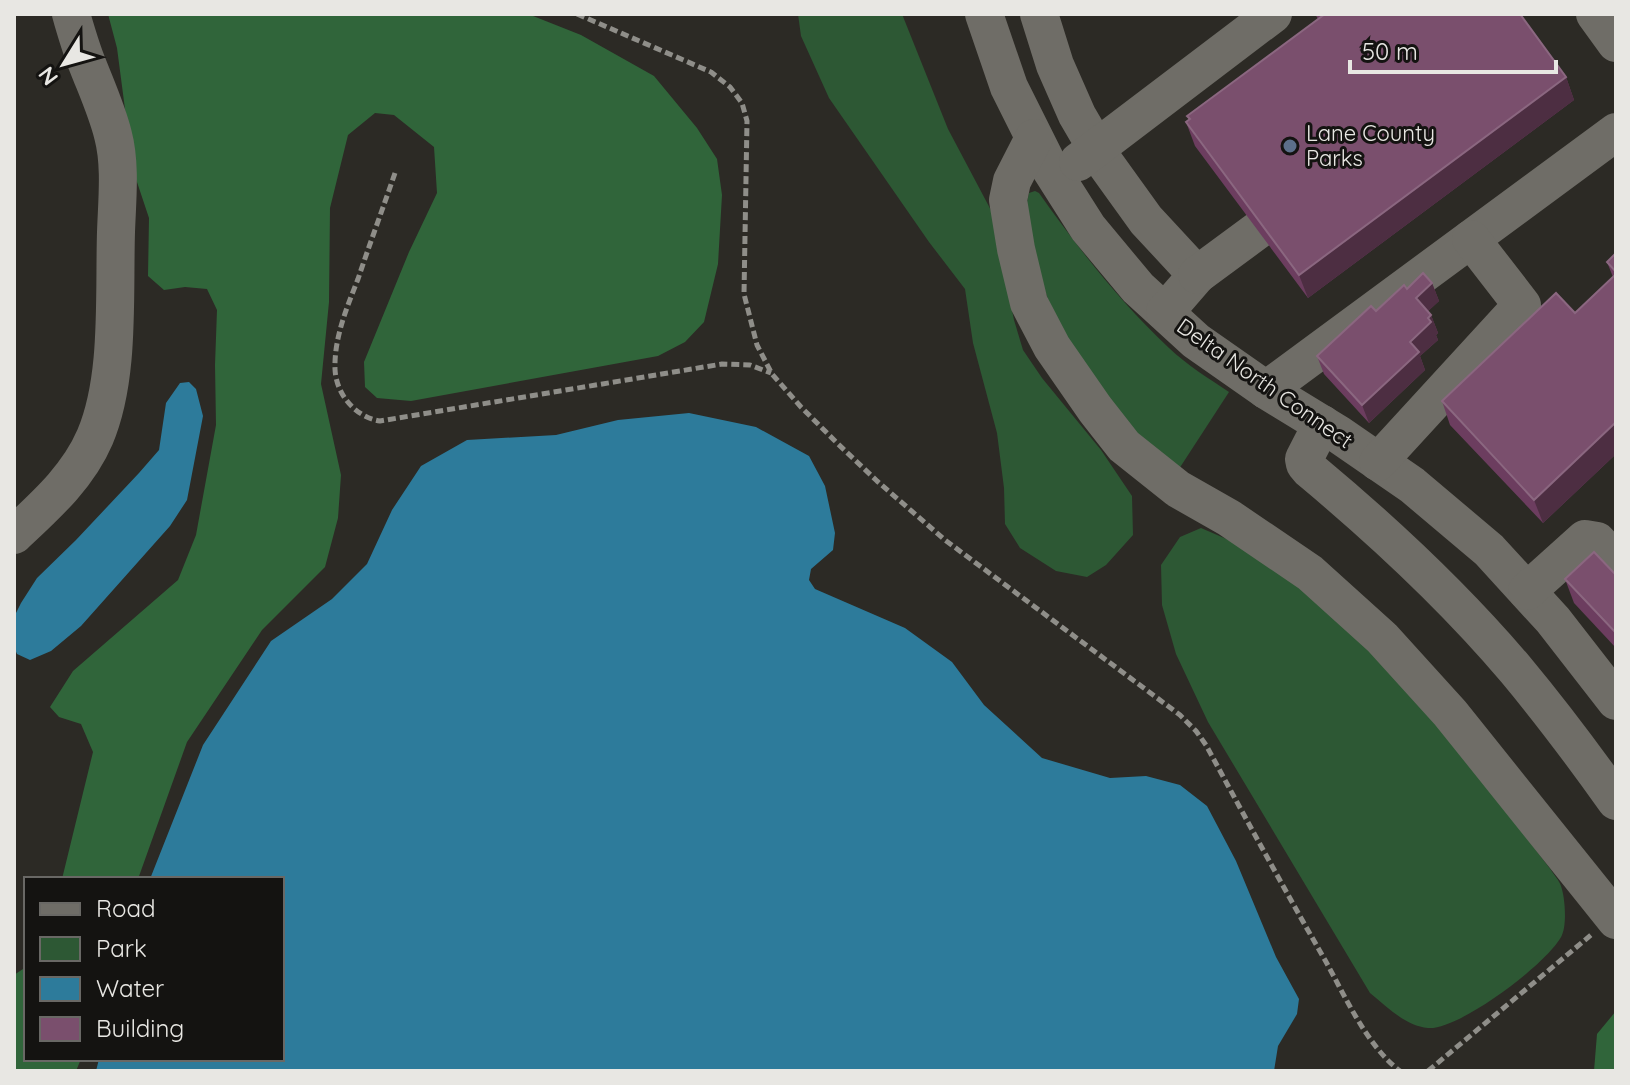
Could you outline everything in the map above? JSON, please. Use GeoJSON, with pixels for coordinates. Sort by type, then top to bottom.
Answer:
{"type":"FeatureCollection","features":[{"type":"Feature","properties":{"kind":"lane"},"geometry":{"type":"LineString","coordinates":[[14,535],[69,481],[80,466],[95,439],[105,410],[113,361],[114,136],[71,14]]}},
{"type":"Feature","properties":{"kind":"lane","name":"Delta North Connect"},"geometry":{"type":"LineString","coordinates":[[984,14],[1009,87],[1034,138],[1088,228],[1138,288],[1196,341],[1412,485],[1489,550],[1553,620],[1616,701]]}},
{"type":"Feature","properties":{"kind":"lane"},"geometry":{"type":"LineString","coordinates":[[1039,14],[1055,65],[1077,115],[1123,190],[1197,275]]}},
{"type":"Feature","properties":{"kind":"lane"},"geometry":{"type":"LineString","coordinates":[[1057,178],[1273,14]]}},
{"type":"Feature","properties":{"kind":"lane"},"geometry":{"type":"LineString","coordinates":[[1595,14],[1616,43]]}},
{"type":"Feature","properties":{"kind":"lane"},"geometry":{"type":"LineString","coordinates":[[1266,390],[1616,132]]}},
{"type":"Feature","properties":{"kind":"lane"},"geometry":{"type":"LineString","coordinates":[[1034,138],[1012,181],[1008,200],[1016,249],[1029,303],[1052,347],[1095,409],[1124,446],[1178,489],[1229,518],[1310,573],[1382,638],[1450,713],[1614,918]]}},
{"type":"Feature","properties":{"kind":"lane"},"geometry":{"type":"LineString","coordinates":[[1165,312],[1197,275],[1258,230]]}},
{"type":"Feature","properties":{"kind":"lane"},"geometry":{"type":"LineString","coordinates":[[1378,462],[1522,305],[1471,239]]}},
{"type":"Feature","properties":{"kind":"lane"},"geometry":{"type":"LineString","coordinates":[[1322,424],[1304,459],[1305,464],[1365,516],[1514,667],[1568,733],[1616,801]]}},
{"type":"Feature","properties":{"kind":"lane"},"geometry":{"type":"LineString","coordinates":[[1527,591],[1585,539],[1597,541],[1616,561]]}},
{"type":"Feature","properties":{"kind":"path"},"geometry":{"type":"LineString","coordinates":[[577,14],[711,72],[730,87],[742,103],[747,121],[744,294],[757,345],[772,374],[836,442],[945,540],[1180,715],[1196,731],[1363,1028],[1400,1071]]}},
{"type":"Feature","properties":{"kind":"path"},"geometry":{"type":"LineString","coordinates":[[395,173],[343,320],[335,355],[339,388],[348,403],[362,416],[380,421],[722,364],[750,365],[772,374]]}},
{"type":"Feature","properties":{"kind":"path"},"geometry":{"type":"LineString","coordinates":[[1428,1071],[1614,918]]}},
{"type":"Feature","properties":{"kind":"green space"},"geometry":{"type":"Polygon","coordinates":[[[108,14],[528,14],[581,35],[654,76],[697,128],[717,159],[722,195],[718,264],[704,322],[685,342],[658,356],[411,401],[377,398],[365,387],[364,362],[437,193],[434,147],[394,115],[375,113],[348,135],[330,208],[329,302],[321,384],[341,475],[338,518],[325,567],[262,630],[187,742],[139,877],[62,877],[93,752],[81,724],[59,717],[50,707],[73,671],[178,580],[196,535],[216,425],[217,310],[207,289],[185,287],[164,290],[148,276],[149,218],[133,170],[117,48],[108,14]]]}},
{"type":"Feature","properties":{"kind":"green space"},"geometry":{"type":"Polygon","coordinates":[[[798,14],[902,14],[948,129],[993,214],[1023,350],[1101,450],[1132,496],[1133,535],[1106,565],[1087,577],[1056,571],[1020,548],[1005,524],[997,433],[973,343],[965,289],[829,98],[801,36],[798,14]]]}},
{"type":"Feature","properties":{"kind":"green space"},"geometry":{"type":"Polygon","coordinates":[[[1035,191],[1100,274],[1151,330],[1183,360],[1229,392],[1177,472],[1144,447],[1070,362],[1022,225],[1029,193],[1035,191]]]}},
{"type":"Feature","properties":{"kind":"green space"},"geometry":{"type":"Polygon","coordinates":[[[1201,528],[1252,550],[1307,590],[1380,658],[1447,733],[1559,882],[1564,897],[1565,924],[1554,947],[1502,993],[1460,1019],[1428,1028],[1411,1024],[1370,993],[1208,722],[1176,654],[1162,605],[1161,565],[1180,537],[1201,528]]]}},
{"type":"Feature","properties":{"kind":"green space"},"geometry":{"type":"Polygon","coordinates":[[[24,968],[24,1061],[80,1061],[76,1071],[14,1071],[14,975],[24,968]]]}},
{"type":"Feature","properties":{"kind":"green space"},"geometry":{"type":"Polygon","coordinates":[[[1616,1011],[1616,1071],[1594,1071],[1597,1034],[1616,1011]]]}},
{"type":"Feature","properties":{"kind":"water"},"geometry":{"type":"Polygon","coordinates":[[[189,382],[196,389],[203,416],[187,500],[170,526],[81,626],[51,651],[30,660],[17,654],[14,647],[14,617],[21,603],[37,578],[159,450],[166,403],[180,383],[189,382]]]}},
{"type":"Feature","properties":{"kind":"water"},"geometry":{"type":"Polygon","coordinates":[[[689,413],[756,427],[809,456],[825,486],[835,533],[833,550],[811,569],[809,580],[815,589],[905,628],[952,662],[984,705],[1042,758],[1110,778],[1146,776],[1180,785],[1207,806],[1236,861],[1276,957],[1299,999],[1297,1014],[1278,1046],[1274,1071],[96,1071],[98,1061],[284,1061],[284,877],[151,877],[203,745],[271,641],[332,599],[367,564],[392,510],[421,466],[467,440],[556,435],[618,420],[689,413]]]}},
{"type":"Feature","properties":{"kind":"building"},"geometry":{"type":"Polygon","coordinates":[[[1325,14],[1520,14],[1566,77],[1299,275],[1186,122],[1190,119],[1187,116],[1325,14]]]}},
{"type":"Feature","properties":{"kind":"building"},"geometry":{"type":"Polygon","coordinates":[[[1616,253],[1616,272],[1607,262],[1616,253]]]}},
{"type":"Feature","properties":{"kind":"building"},"geometry":{"type":"Polygon","coordinates":[[[1423,273],[1432,283],[1416,298],[1431,315],[1428,318],[1431,322],[1410,342],[1419,352],[1362,405],[1317,356],[1371,306],[1376,311],[1404,285],[1407,289],[1423,273]]]}},
{"type":"Feature","properties":{"kind":"building"},"geometry":{"type":"Polygon","coordinates":[[[1616,274],[1616,422],[1534,500],[1442,401],[1556,293],[1575,313],[1616,274]]]}},
{"type":"Feature","properties":{"kind":"building"},"geometry":{"type":"Polygon","coordinates":[[[1594,552],[1616,575],[1616,633],[1565,579],[1594,552]]]}},
{"type":"Feature","properties":{"kind":"place","name":"Lane County Parks"},"geometry":{"type":"Point","coordinates":[1290,146]}}]}
